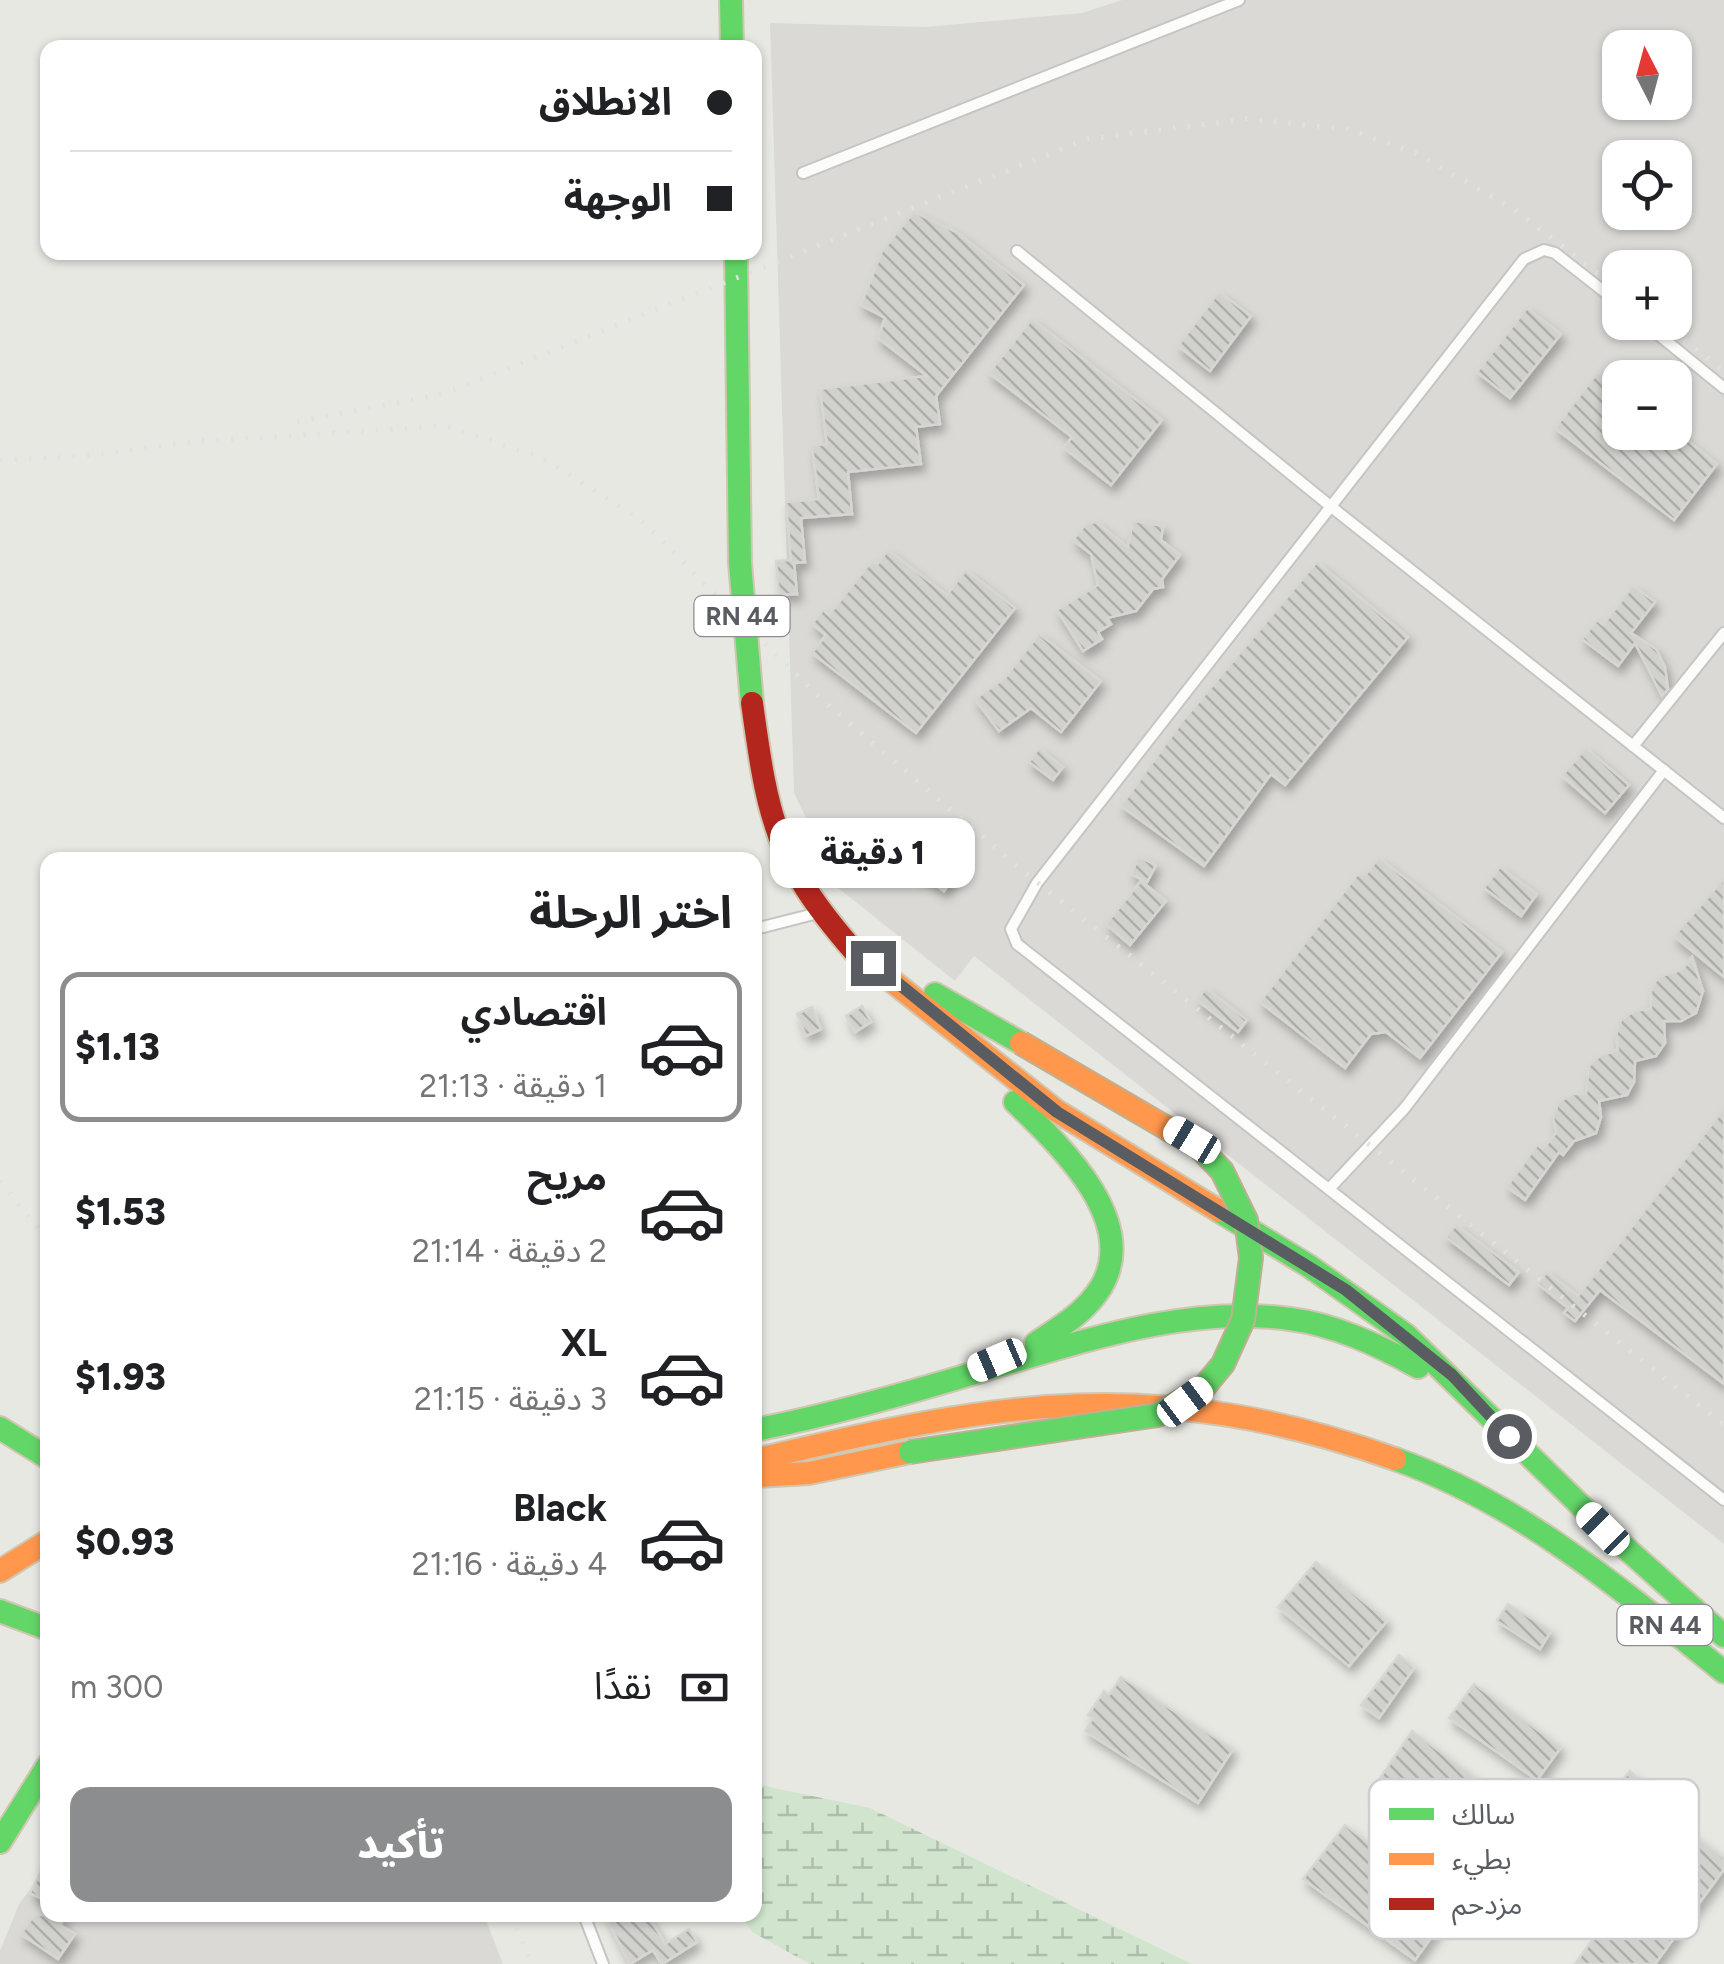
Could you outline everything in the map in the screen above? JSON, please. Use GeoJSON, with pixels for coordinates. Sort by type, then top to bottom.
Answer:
{"type":"FeatureCollection","features":[{"type":"Feature","properties":{"kind":"main road"},"geometry":{"type":"LineString","coordinates":[[731,0],[732,40]]}},
{"type":"Feature","properties":{"kind":"main road","name":"RN 44"},"geometry":{"type":"LineString","coordinates":[[736,260],[738,516],[749,700],[777,836],[794,875],[820,912],[854,950],[892,976],[960,1037],[1057,1112],[1346,1290],[1452,1375],[1629,1555],[1724,1636]]}},
{"type":"Feature","properties":{"kind":"main road"},"geometry":{"type":"LineString","coordinates":[[854,950],[1073,1160],[1105,1210],[1110,1246],[1106,1277],[1091,1303],[1067,1326],[937,1384]]}},
{"type":"Feature","properties":{"kind":"main road"},"geometry":{"type":"LineString","coordinates":[[762,1476],[809,1473],[910,1452],[1158,1414],[1204,1387],[1223,1364],[1243,1320],[1251,1258],[1246,1220],[1222,1170],[1192,1140],[1021,1043],[892,976]]}},
{"type":"Feature","properties":{"kind":"main road"},"geometry":{"type":"LineString","coordinates":[[762,1429],[1128,1329],[1181,1319],[1276,1317],[1314,1324],[1377,1346],[1445,1381],[1488,1415]]}},
{"type":"Feature","properties":{"kind":"main road","name":"RN 44"},"geometry":{"type":"LineString","coordinates":[[762,1458],[882,1429],[1008,1408],[1096,1403],[1211,1410],[1317,1432],[1424,1470],[1523,1522],[1605,1578],[1724,1672]]}},
{"type":"Feature","properties":{"kind":"main road"},"geometry":{"type":"LineString","coordinates":[[0,1428],[40,1453]]}},
{"type":"Feature","properties":{"kind":"main road"},"geometry":{"type":"LineString","coordinates":[[3,1574],[40,1547]]}},
{"type":"Feature","properties":{"kind":"main road"},"geometry":{"type":"LineString","coordinates":[[3,1574],[40,1572]]}},
{"type":"Feature","properties":{"kind":"main road"},"geometry":{"type":"LineString","coordinates":[[5,1611],[40,1626]]}},
{"type":"Feature","properties":{"kind":"main road"},"geometry":{"type":"LineString","coordinates":[[0,1842],[40,1779]]}},
{"type":"Feature","properties":{"kind":"lane"},"geometry":{"type":"LineString","coordinates":[[803,173],[1239,0]]}},
{"type":"Feature","properties":{"kind":"lane"},"geometry":{"type":"LineString","coordinates":[[1602,290],[1555,253],[1544,250],[1524,259],[1037,883],[1011,929],[1017,944],[1724,1500]]}},
{"type":"Feature","properties":{"kind":"lane"},"geometry":{"type":"LineString","coordinates":[[1017,251],[1329,506],[1724,818]]}},
{"type":"Feature","properties":{"kind":"lane"},"geometry":{"type":"LineString","coordinates":[[1665,340],[1724,388]]}},
{"type":"Feature","properties":{"kind":"lane"},"geometry":{"type":"LineString","coordinates":[[1633,746],[1724,633]]}},
{"type":"Feature","properties":{"kind":"lane"},"geometry":{"type":"LineString","coordinates":[[1329,1189],[1404,1109],[1664,770]]}},
{"type":"Feature","properties":{"kind":"lane"},"geometry":{"type":"LineString","coordinates":[[762,927],[820,912]]}},
{"type":"Feature","properties":{"kind":"lane"},"geometry":{"type":"LineString","coordinates":[[587,1922],[604,1964]]}},
{"type":"Feature","properties":{"kind":"shaded area"},"geometry":{"type":"Polygon","coordinates":[[[1122,0],[1724,0],[1724,1544],[974,956],[955,981],[818,872],[826,833],[807,820],[794,793],[770,23],[924,27],[1082,13],[1122,0]]]}},
{"type":"Feature","properties":{"kind":"shaded area"},"geometry":{"type":"Polygon","coordinates":[[[40,1876],[40,1922],[487,1922],[503,1964],[0,1964],[0,1951],[19,1904],[40,1876]]]}},
{"type":"Feature","properties":{"kind":"green space"},"geometry":{"type":"Polygon","coordinates":[[[762,1785],[870,1808],[1192,1964],[810,1964],[752,1932],[745,1922],[762,1922],[762,1785]]]}},
{"type":"Feature","properties":{"kind":"building"},"geometry":{"type":"Polygon","coordinates":[[[914,212],[958,233],[1024,285],[936,396],[940,424],[916,427],[921,464],[848,472],[852,514],[801,518],[805,562],[794,563],[797,594],[779,595],[776,561],[791,560],[786,502],[819,499],[812,446],[827,444],[820,389],[927,376],[878,338],[885,318],[861,305],[882,251],[914,212]]]}},
{"type":"Feature","properties":{"kind":"building"},"geometry":{"type":"Polygon","coordinates":[[[1219,292],[1251,316],[1210,371],[1178,346],[1219,292]]]}},
{"type":"Feature","properties":{"kind":"building"},"geometry":{"type":"Polygon","coordinates":[[[1527,308],[1561,334],[1510,398],[1477,372],[1527,308]]]}},
{"type":"Feature","properties":{"kind":"building"},"geometry":{"type":"Polygon","coordinates":[[[1032,319],[1162,420],[1111,485],[1064,448],[1072,437],[989,373],[1032,319]]]}},
{"type":"Feature","properties":{"kind":"building"},"geometry":{"type":"Polygon","coordinates":[[[1598,372],[1602,375],[1602,450],[1692,450],[1692,444],[1717,464],[1674,520],[1555,428],[1598,372]]]}},
{"type":"Feature","properties":{"kind":"building"},"geometry":{"type":"Polygon","coordinates":[[[1133,521],[1163,526],[1161,540],[1180,555],[1162,579],[1163,587],[1153,589],[1136,611],[1107,618],[1111,624],[1098,632],[1102,639],[1083,651],[1057,610],[1098,585],[1091,554],[1073,540],[1086,524],[1096,522],[1128,547],[1133,521]]]}},
{"type":"Feature","properties":{"kind":"building"},"geometry":{"type":"Polygon","coordinates":[[[888,550],[947,595],[966,570],[1015,608],[916,733],[812,653],[826,635],[812,624],[823,610],[829,615],[872,561],[877,565],[888,550]]]}},
{"type":"Feature","properties":{"kind":"building"},"geometry":{"type":"Polygon","coordinates":[[[1317,562],[1408,637],[1285,785],[1271,774],[1204,866],[1121,806],[1181,723],[1317,562]]]}},
{"type":"Feature","properties":{"kind":"building"},"geometry":{"type":"Polygon","coordinates":[[[1633,586],[1655,602],[1631,633],[1656,649],[1665,667],[1668,689],[1662,696],[1635,643],[1618,666],[1582,639],[1597,620],[1603,625],[1633,586]]]}},
{"type":"Feature","properties":{"kind":"building"},"geometry":{"type":"Polygon","coordinates":[[[1039,634],[1101,681],[1061,732],[1031,708],[999,731],[975,699],[1005,678],[1039,634]]]}},
{"type":"Feature","properties":{"kind":"building"},"geometry":{"type":"Polygon","coordinates":[[[1039,748],[1063,767],[1053,780],[1029,762],[1039,748]]]}},
{"type":"Feature","properties":{"kind":"building"},"geometry":{"type":"Polygon","coordinates":[[[1586,748],[1629,785],[1605,813],[1562,776],[1586,748]]]}},
{"type":"Feature","properties":{"kind":"building"},"geometry":{"type":"Polygon","coordinates":[[[924,854],[955,876],[944,891],[912,868],[924,854]]]}},
{"type":"Feature","properties":{"kind":"building"},"geometry":{"type":"Polygon","coordinates":[[[1139,857],[1156,865],[1147,882],[1131,874],[1139,857]]]}},
{"type":"Feature","properties":{"kind":"building"},"geometry":{"type":"Polygon","coordinates":[[[1379,858],[1502,952],[1420,1058],[1386,1032],[1371,1034],[1345,1068],[1260,1002],[1357,875],[1366,874],[1379,858]]]}},
{"type":"Feature","properties":{"kind":"building"},"geometry":{"type":"Polygon","coordinates":[[[1500,867],[1537,894],[1521,916],[1484,888],[1500,867]]]}},
{"type":"Feature","properties":{"kind":"building"},"geometry":{"type":"Polygon","coordinates":[[[1724,879],[1724,977],[1674,936],[1724,879]]]}},
{"type":"Feature","properties":{"kind":"building"},"geometry":{"type":"Polygon","coordinates":[[[1141,881],[1166,901],[1130,945],[1106,924],[1141,881]]]}},
{"type":"Feature","properties":{"kind":"building"},"geometry":{"type":"Polygon","coordinates":[[[1692,957],[1703,991],[1696,1013],[1681,1021],[1664,1021],[1665,1043],[1656,1056],[1635,1061],[1634,1082],[1627,1095],[1599,1101],[1601,1117],[1596,1133],[1574,1141],[1563,1155],[1559,1152],[1525,1200],[1507,1187],[1537,1145],[1543,1149],[1556,1133],[1553,1117],[1559,1102],[1573,1094],[1586,1094],[1589,1066],[1600,1056],[1618,1050],[1616,1035],[1621,1020],[1634,1011],[1651,1009],[1651,991],[1658,977],[1682,970],[1692,957]]]}},
{"type":"Feature","properties":{"kind":"building"},"geometry":{"type":"Polygon","coordinates":[[[1206,988],[1247,1020],[1238,1032],[1197,1000],[1206,988]]]}},
{"type":"Feature","properties":{"kind":"building"},"geometry":{"type":"Polygon","coordinates":[[[862,1006],[871,1022],[855,1032],[846,1016],[862,1006]]]}},
{"type":"Feature","properties":{"kind":"building"},"geometry":{"type":"Polygon","coordinates":[[[812,1007],[821,1029],[806,1036],[797,1014],[812,1007]]]}},
{"type":"Feature","properties":{"kind":"building"},"geometry":{"type":"Polygon","coordinates":[[[1724,1109],[1724,1384],[1600,1290],[1575,1321],[1564,1313],[1568,1308],[1538,1284],[1547,1272],[1578,1296],[1724,1109]]]}},
{"type":"Feature","properties":{"kind":"building"},"geometry":{"type":"Polygon","coordinates":[[[1456,1225],[1519,1272],[1509,1285],[1446,1237],[1456,1225]]]}},
{"type":"Feature","properties":{"kind":"building"},"geometry":{"type":"Polygon","coordinates":[[[1316,1562],[1387,1621],[1349,1666],[1278,1607],[1316,1562]]]}},
{"type":"Feature","properties":{"kind":"building"},"geometry":{"type":"Polygon","coordinates":[[[1508,1604],[1551,1631],[1540,1649],[1497,1621],[1508,1604]]]}},
{"type":"Feature","properties":{"kind":"building"},"geometry":{"type":"Polygon","coordinates":[[[1399,1655],[1414,1668],[1379,1718],[1361,1705],[1399,1655]]]}},
{"type":"Feature","properties":{"kind":"building"},"geometry":{"type":"Polygon","coordinates":[[[1121,1677],[1233,1749],[1198,1803],[1085,1731],[1093,1718],[1088,1715],[1104,1691],[1109,1695],[1121,1677]]]}},
{"type":"Feature","properties":{"kind":"building"},"geometry":{"type":"Polygon","coordinates":[[[1474,1684],[1561,1747],[1536,1779],[1449,1718],[1474,1684]]]}},
{"type":"Feature","properties":{"kind":"building"},"geometry":{"type":"Polygon","coordinates":[[[1412,1731],[1477,1779],[1379,1779],[1412,1731]]]}},
{"type":"Feature","properties":{"kind":"building"},"geometry":{"type":"Polygon","coordinates":[[[1630,1771],[1639,1779],[1623,1779],[1630,1771]]]}},
{"type":"Feature","properties":{"kind":"building"},"geometry":{"type":"Polygon","coordinates":[[[1345,1825],[1369,1843],[1369,1927],[1303,1879],[1345,1825]]]}},
{"type":"Feature","properties":{"kind":"building"},"geometry":{"type":"Polygon","coordinates":[[[1699,1839],[1724,1858],[1724,1869],[1699,1903],[1699,1839]]]}},
{"type":"Feature","properties":{"kind":"building"},"geometry":{"type":"Polygon","coordinates":[[[40,1873],[40,1898],[30,1893],[40,1873]]]}},
{"type":"Feature","properties":{"kind":"building"},"geometry":{"type":"Polygon","coordinates":[[[34,1915],[40,1915],[40,1922],[62,1922],[60,1925],[75,1934],[58,1959],[21,1934],[34,1915]]]}},
{"type":"Feature","properties":{"kind":"building"},"geometry":{"type":"Polygon","coordinates":[[[609,1922],[652,1922],[665,1944],[689,1929],[697,1942],[662,1964],[653,1950],[630,1964],[609,1922]]]}},
{"type":"Feature","properties":{"kind":"building"},"geometry":{"type":"Polygon","coordinates":[[[1386,1939],[1430,1939],[1415,1960],[1386,1939]]]}},
{"type":"Feature","properties":{"kind":"building"},"geometry":{"type":"Polygon","coordinates":[[[1593,1939],[1673,1939],[1655,1964],[1575,1964],[1593,1939]]]}},
{"type":"Feature","properties":{"kind":"railway"},"geometry":{"type":"LineString","coordinates":[[297,422],[446,393],[1087,139],[1245,119],[1348,129],[1415,153],[1514,209],[1602,277]]}},
{"type":"Feature","properties":{"kind":"railway"},"geometry":{"type":"LineString","coordinates":[[1684,340],[1724,371]]}},
{"type":"Feature","properties":{"kind":"railway"},"geometry":{"type":"LineString","coordinates":[[202,441],[447,426],[540,457],[639,518],[820,698],[1019,868],[1724,1425]]}},
{"type":"Feature","properties":{"kind":"railway"},"geometry":{"type":"LineString","coordinates":[[0,460],[85,456],[214,439]]}},
{"type":"Feature","properties":{"kind":"railway"},"geometry":{"type":"LineString","coordinates":[[0,1181],[40,1230]]}},
{"type":"Feature","properties":{"kind":"railway"},"geometry":{"type":"LineString","coordinates":[[513,1922],[532,1964]]}},
{"type":"Feature","properties":{"kind":"traffic: fast"},"geometry":{"type":"LineString","coordinates":[[731,0],[732,40]]}},
{"type":"Feature","properties":{"kind":"traffic: fast"},"geometry":{"type":"LineString","coordinates":[[736,260],[740,563],[752,703]]}},
{"type":"Feature","properties":{"kind":"traffic: fast"},"geometry":{"type":"LineString","coordinates":[[935,994],[1021,1043]]}},
{"type":"Feature","properties":{"kind":"traffic: fast"},"geometry":{"type":"LineString","coordinates":[[1015,1102],[1072,1161],[1103,1210],[1110,1236],[1111,1262],[1095,1296],[1080,1312],[1036,1343]]}},
{"type":"Feature","properties":{"kind":"traffic: fast"},"geometry":{"type":"LineString","coordinates":[[910,1452],[1158,1415],[1204,1387],[1223,1364],[1243,1320],[1251,1258],[1246,1220],[1222,1171],[1199,1147]]}},
{"type":"Feature","properties":{"kind":"traffic: fast"},"geometry":{"type":"LineString","coordinates":[[1219,1211],[1309,1266],[1406,1335],[1609,1533],[1724,1636]]}},
{"type":"Feature","properties":{"kind":"traffic: fast"},"geometry":{"type":"LineString","coordinates":[[762,1428],[874,1402],[1101,1336],[1214,1317],[1290,1319],[1324,1326],[1418,1367]]}},
{"type":"Feature","properties":{"kind":"traffic: fast"},"geometry":{"type":"LineString","coordinates":[[0,1428],[40,1453]]}},
{"type":"Feature","properties":{"kind":"traffic: fast"},"geometry":{"type":"LineString","coordinates":[[1395,1459],[1441,1477],[1527,1524],[1608,1581],[1724,1672]]}},
{"type":"Feature","properties":{"kind":"traffic: fast"},"geometry":{"type":"LineString","coordinates":[[0,1611],[40,1626]]}},
{"type":"Feature","properties":{"kind":"traffic: fast"},"geometry":{"type":"LineString","coordinates":[[0,1842],[40,1778]]}},
{"type":"Feature","properties":{"kind":"traffic: slow"},"geometry":{"type":"LineString","coordinates":[[854,951],[1055,1110],[1219,1211]]}},
{"type":"Feature","properties":{"kind":"traffic: slow"},"geometry":{"type":"LineString","coordinates":[[1021,1043],[1199,1147]]}},
{"type":"Feature","properties":{"kind":"traffic: slow"},"geometry":{"type":"LineString","coordinates":[[762,1458],[923,1423],[1000,1412],[1150,1406],[1227,1415],[1308,1432],[1395,1459]]}},
{"type":"Feature","properties":{"kind":"traffic: slow"},"geometry":{"type":"LineString","coordinates":[[762,1476],[809,1473],[910,1452]]}},
{"type":"Feature","properties":{"kind":"traffic: slow"},"geometry":{"type":"LineString","coordinates":[[0,1571],[40,1546]]}},
{"type":"Feature","properties":{"kind":"traffic: jam"},"geometry":{"type":"LineString","coordinates":[[752,703],[770,808],[779,836],[807,890],[854,951]]}},
{"type":"Feature","properties":{"kind":"route"},"geometry":{"type":"LineString","coordinates":[[873,963],[1057,1112],[1346,1290],[1452,1375],[1509,1436]]}}]}
